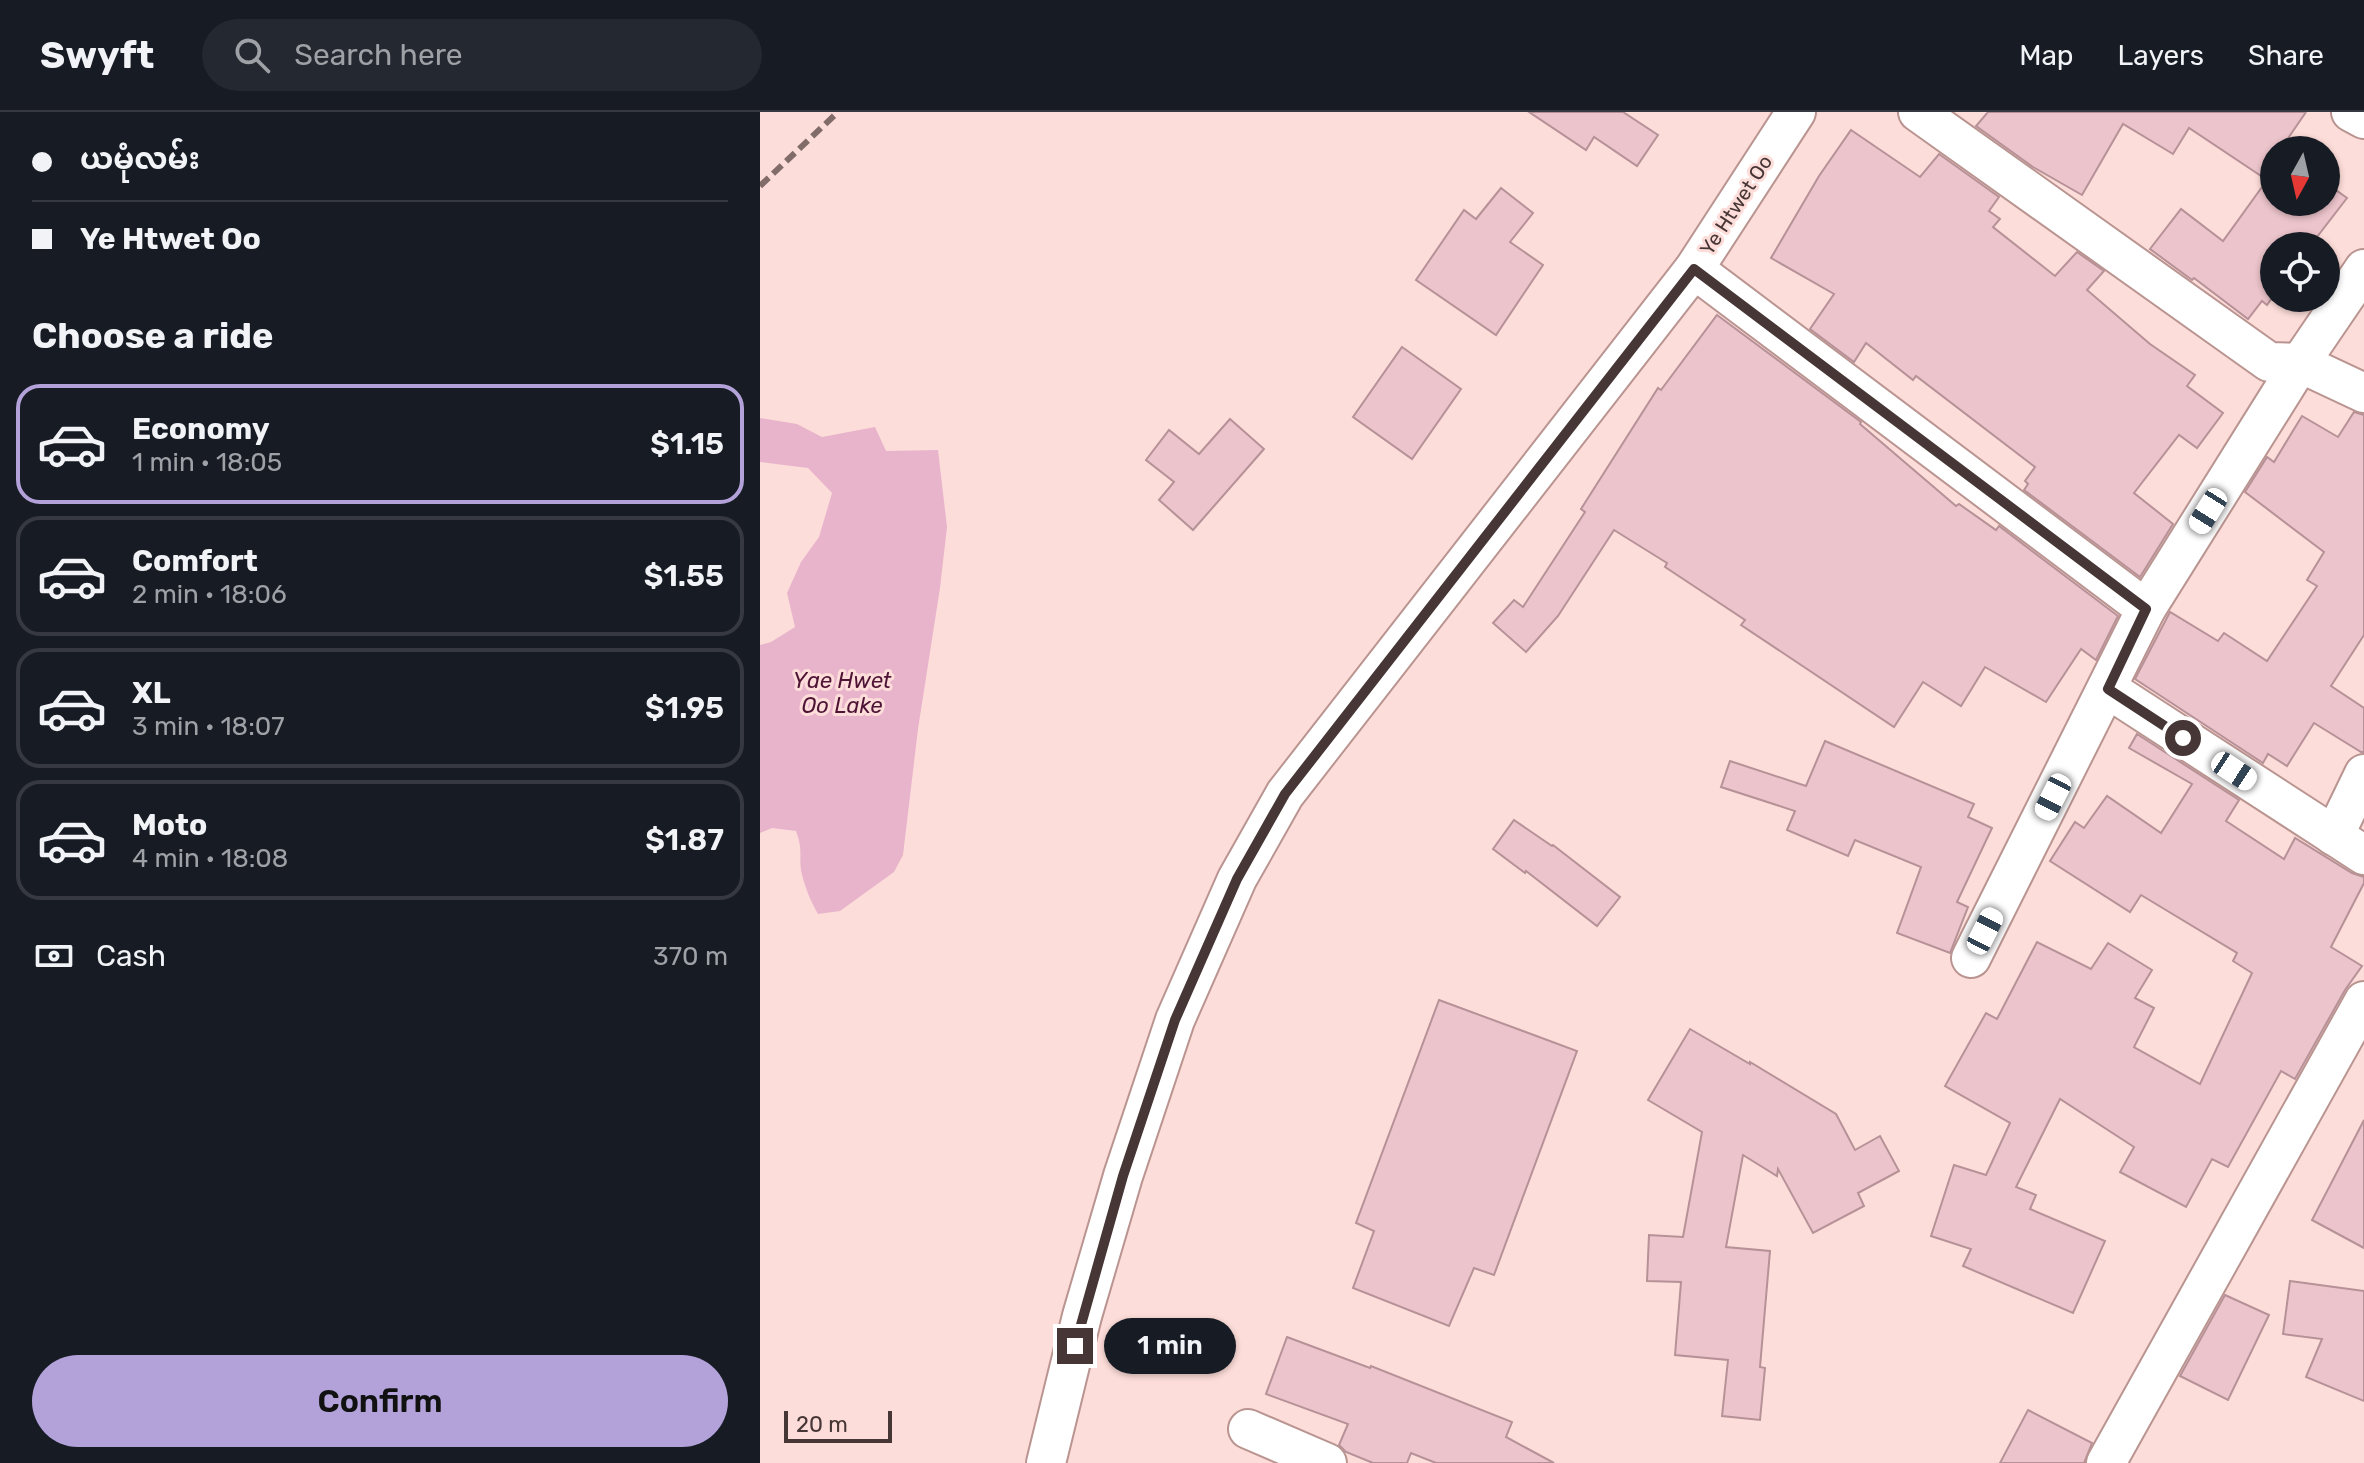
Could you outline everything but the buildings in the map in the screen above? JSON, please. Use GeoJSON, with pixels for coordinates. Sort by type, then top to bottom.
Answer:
{"type":"FeatureCollection","features":[{"type":"Feature","properties":{"kind":"street","name":"Ye Htwet Oo"},"geometry":{"type":"LineString","coordinates":[[1046,1463],[1082,1316],[1128,1162],[1175,1020],[1237,879],[1285,794],[1694,269],[1796,112]]}},
{"type":"Feature","properties":{"kind":"street"},"geometry":{"type":"LineString","coordinates":[[1918,112],[2269,362],[2300,363],[2364,393]]}},
{"type":"Feature","properties":{"kind":"street"},"geometry":{"type":"LineString","coordinates":[[2351,112],[2364,119]]}},
{"type":"Feature","properties":{"kind":"street"},"geometry":{"type":"LineString","coordinates":[[1694,269],[2146,609]]}},
{"type":"Feature","properties":{"kind":"street"},"geometry":{"type":"LineString","coordinates":[[1971,958],[2146,609],[2300,363],[2364,269]]}},
{"type":"Feature","properties":{"kind":"street"},"geometry":{"type":"LineString","coordinates":[[2108,689],[2349,845],[2364,774]]}},
{"type":"Feature","properties":{"kind":"street"},"geometry":{"type":"LineString","coordinates":[[2106,1463],[2364,1001]]}},
{"type":"Feature","properties":{"kind":"street"},"geometry":{"type":"LineString","coordinates":[[1248,1429],[1327,1463]]}},
{"type":"Feature","properties":{"kind":"water","name":"Yae Hwet Oo Lake"},"geometry":{"type":"Polygon","coordinates":[[[760,418],[797,424],[822,437],[875,427],[886,451],[938,450],[947,527],[903,855],[894,872],[840,911],[818,914],[802,876],[796,831],[772,828],[760,833],[760,645],[795,627],[787,593],[801,562],[819,537],[832,493],[808,468],[760,462],[760,418]]]}},
{"type":"Feature","properties":{"kind":"railway"},"geometry":{"type":"LineString","coordinates":[[760,186],[838,112]]}},
{"type":"Feature","properties":{"kind":"route"},"geometry":{"type":"LineString","coordinates":[[1075,1346],[1123,1176],[1175,1020],[1237,879],[1285,794],[1694,269],[2146,609],[2108,689],[2183,738]]}}]}
